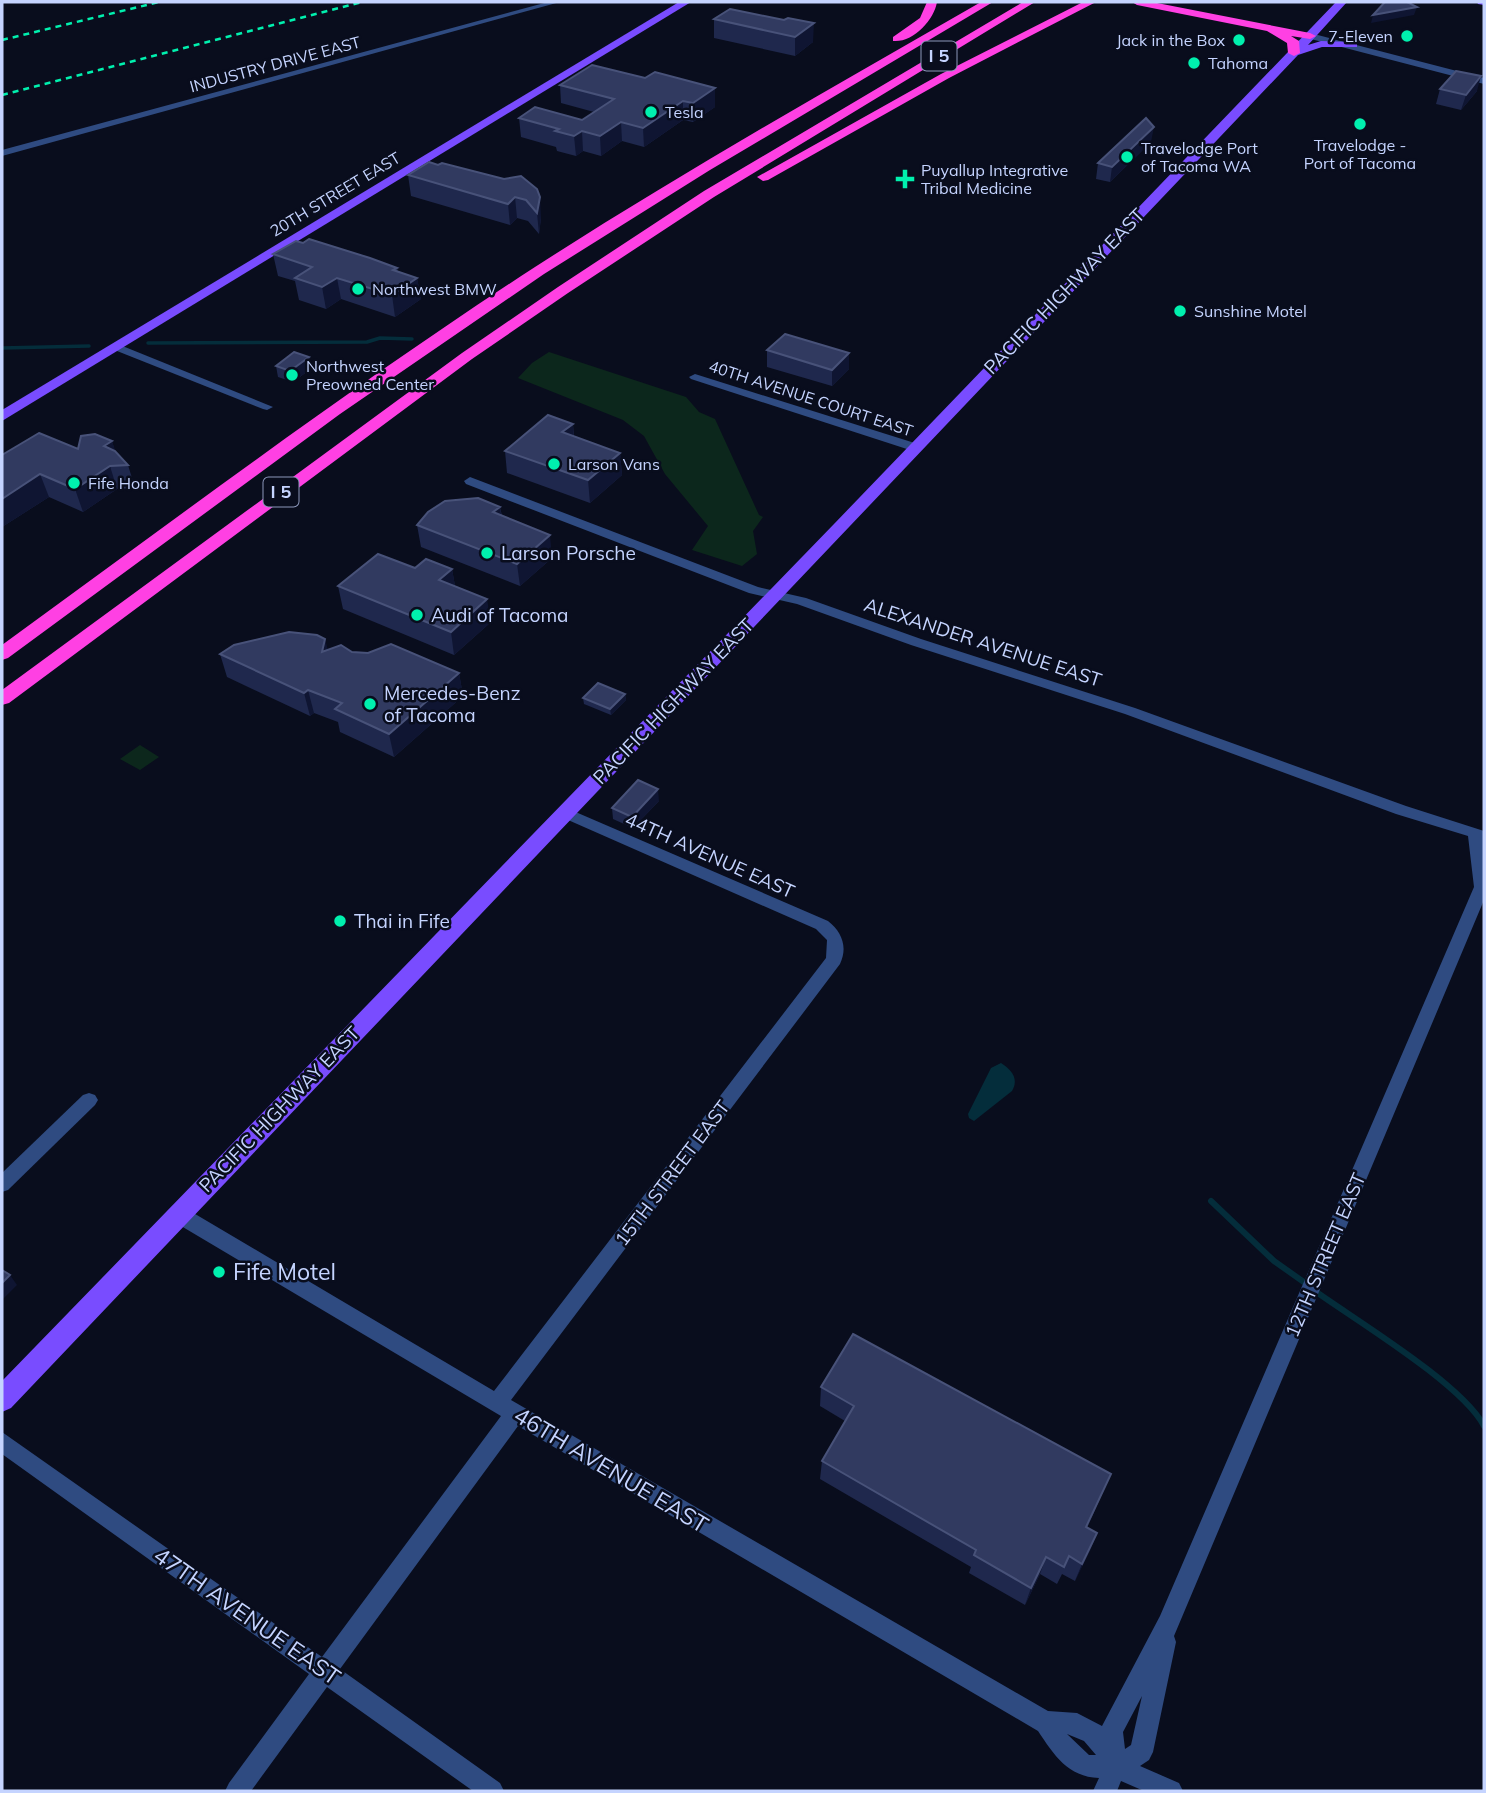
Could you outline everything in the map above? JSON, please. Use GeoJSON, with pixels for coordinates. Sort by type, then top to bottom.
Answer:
{"type":"FeatureCollection","features":[{"type":"Feature","properties":{"kind":"highway"},"geometry":{"type":"LineString","coordinates":[[628,214],[656,189],[719,147],[918,26],[930,14],[932,2]]}},
{"type":"Feature","properties":{"kind":"highway","name":"I 5"},"geometry":{"type":"LineString","coordinates":[[2,654],[231,485],[447,333],[628,214],[988,2]]}},
{"type":"Feature","properties":{"kind":"highway","name":"I 5"},"geometry":{"type":"LineString","coordinates":[[2,700],[444,372],[545,302],[709,194],[1030,2]]}},
{"type":"Feature","properties":{"kind":"highway"},"geometry":{"type":"LineString","coordinates":[[545,302],[721,200],[933,83],[1085,5],[1101,2]]}},
{"type":"Feature","properties":{"kind":"highway"},"geometry":{"type":"LineString","coordinates":[[1137,2],[1310,36]]}},
{"type":"Feature","properties":{"kind":"highway"},"geometry":{"type":"LineString","coordinates":[[1251,23],[1288,37],[1293,41],[1294,53]]}},
{"type":"Feature","properties":{"kind":"main road","name":"20TH STREET EAST"},"geometry":{"type":"LineString","coordinates":[[2,416],[686,2]]}},
{"type":"Feature","properties":{"kind":"main road","name":"PACIFIC HIGHWAY EAST"},"geometry":{"type":"LineString","coordinates":[[2,1399],[1342,2]]}},
{"type":"Feature","properties":{"kind":"main road"},"geometry":{"type":"LineString","coordinates":[[1294,53],[1321,44],[1353,45]]}},
{"type":"Feature","properties":{"kind":"street","name":"INDUSTRY DRIVE EAST"},"geometry":{"type":"LineString","coordinates":[[2,153],[556,2]]}},
{"type":"Feature","properties":{"kind":"street"},"geometry":{"type":"LineString","coordinates":[[1310,36],[1484,81]]}},
{"type":"Feature","properties":{"kind":"street"},"geometry":{"type":"LineString","coordinates":[[116,347],[267,407]]}},
{"type":"Feature","properties":{"kind":"street","name":"40TH AVENUE COURT EAST"},"geometry":{"type":"LineString","coordinates":[[695,377],[917,448]]}},
{"type":"Feature","properties":{"kind":"street","name":"ALEXANDER AVENUE EAST"},"geometry":{"type":"LineString","coordinates":[[470,481],[741,585],[801,601],[916,642],[1130,711],[1401,810],[1480,835]]}},
{"type":"Feature","properties":{"kind":"street","name":"44TH AVENUE EAST"},"geometry":{"type":"LineString","coordinates":[[564,813],[822,925],[830,930],[835,940]]}},
{"type":"Feature","properties":{"kind":"street","name":"12TH STREET EAST"},"geometry":{"type":"LineString","coordinates":[[1105,1791],[1116,1767],[1111,1731],[1168,1624],[1483,884],[1480,835]]}},
{"type":"Feature","properties":{"kind":"street","name":"15TH STREET EAST"},"geometry":{"type":"LineString","coordinates":[[237,1791],[325,1672],[506,1408],[834,960],[837,946],[835,940]]}},
{"type":"Feature","properties":{"kind":"street"},"geometry":{"type":"LineString","coordinates":[[2,1184],[89,1100]]}},
{"type":"Feature","properties":{"kind":"street","name":"46TH AVENUE EAST"},"geometry":{"type":"LineString","coordinates":[[178,1214],[1046,1723],[1062,1746],[1084,1766],[1116,1767],[1171,1791]]}},
{"type":"Feature","properties":{"kind":"street","name":"47TH AVENUE EAST"},"geometry":{"type":"LineString","coordinates":[[2,1442],[492,1791]]}},
{"type":"Feature","properties":{"kind":"street","name":"12TH STREET EAST"},"geometry":{"type":"LineString","coordinates":[[1116,1767],[1140,1752],[1168,1624]]}},
{"type":"Feature","properties":{"kind":"green space"},"geometry":{"type":"Polygon","coordinates":[[[549,352],[686,397],[699,412],[715,419],[759,515],[763,517],[753,531],[757,554],[742,566],[692,550],[708,526],[665,474],[644,436],[623,420],[518,378],[532,363],[549,352]]]}},
{"type":"Feature","properties":{"kind":"green space"},"geometry":{"type":"Polygon","coordinates":[[[140,745],[159,757],[140,770],[120,759],[140,745]]]}},
{"type":"Feature","properties":{"kind":"water"},"geometry":{"type":"Polygon","coordinates":[[[1001,1063],[1013,1075],[1014,1087],[974,1121],[968,1114],[991,1068],[1001,1063]]]}},
{"type":"Feature","properties":{"kind":"building"},"geometry":{"type":"Polygon","coordinates":[[[1385,2],[1407,2],[1417,7],[1373,15],[1385,2]]]}},
{"type":"Feature","properties":{"kind":"building"},"geometry":{"type":"Polygon","coordinates":[[[730,9],[814,23],[795,37],[714,19],[730,9]]]}},
{"type":"Feature","properties":{"kind":"building"},"geometry":{"type":"Polygon","coordinates":[[[592,65],[645,78],[655,72],[715,88],[693,103],[683,101],[643,128],[621,122],[600,136],[582,131],[574,136],[519,118],[535,107],[582,120],[614,99],[560,85],[592,65]]]}},
{"type":"Feature","properties":{"kind":"building"},"geometry":{"type":"Polygon","coordinates":[[[1456,71],[1481,76],[1466,95],[1440,89],[1456,71]]]}},
{"type":"Feature","properties":{"kind":"building"},"geometry":{"type":"Polygon","coordinates":[[[1146,118],[1154,127],[1112,167],[1098,163],[1146,118]]]}},
{"type":"Feature","properties":{"kind":"building"},"geometry":{"type":"Polygon","coordinates":[[[429,162],[504,179],[521,176],[537,189],[540,197],[537,213],[526,200],[515,197],[508,204],[408,175],[429,162]]]}},
{"type":"Feature","properties":{"kind":"building"},"geometry":{"type":"Polygon","coordinates":[[[309,239],[370,258],[417,278],[392,295],[337,278],[322,287],[295,278],[312,267],[273,254],[296,241],[303,243],[309,239]]]}},
{"type":"Feature","properties":{"kind":"building"},"geometry":{"type":"Polygon","coordinates":[[[785,334],[849,353],[832,370],[767,350],[785,334]]]}},
{"type":"Feature","properties":{"kind":"building"},"geometry":{"type":"Polygon","coordinates":[[[294,352],[309,357],[290,371],[276,366],[294,352]]]}},
{"type":"Feature","properties":{"kind":"building"},"geometry":{"type":"Polygon","coordinates":[[[548,415],[573,424],[562,432],[620,453],[588,480],[505,451],[548,415]]]}},
{"type":"Feature","properties":{"kind":"building"},"geometry":{"type":"Polygon","coordinates":[[[39,433],[78,449],[81,436],[95,434],[112,441],[104,446],[115,451],[128,465],[110,466],[75,489],[40,474],[2,499],[2,455],[39,433]]]}},
{"type":"Feature","properties":{"kind":"building"},"geometry":{"type":"Polygon","coordinates":[[[478,498],[500,507],[493,512],[550,535],[517,564],[417,525],[428,512],[445,501],[478,498]]]}},
{"type":"Feature","properties":{"kind":"building"},"geometry":{"type":"Polygon","coordinates":[[[378,554],[415,568],[426,559],[452,569],[439,580],[487,599],[451,632],[338,586],[378,554]]]}},
{"type":"Feature","properties":{"kind":"building"},"geometry":{"type":"Polygon","coordinates":[[[289,632],[317,635],[325,639],[322,652],[341,645],[352,652],[368,653],[391,644],[459,673],[389,734],[335,709],[342,703],[308,690],[304,693],[220,654],[234,645],[289,632]]]}},
{"type":"Feature","properties":{"kind":"building"},"geometry":{"type":"Polygon","coordinates":[[[598,683],[625,694],[610,709],[583,698],[598,683]]]}},
{"type":"Feature","properties":{"kind":"building"},"geometry":{"type":"Polygon","coordinates":[[[638,780],[658,789],[632,817],[612,808],[638,780]]]}},
{"type":"Feature","properties":{"kind":"building"},"geometry":{"type":"Polygon","coordinates":[[[2,1270],[10,1275],[2,1283],[2,1270]]]}},
{"type":"Feature","properties":{"kind":"building"},"geometry":{"type":"Polygon","coordinates":[[[853,1334],[1111,1474],[1086,1527],[1097,1533],[1082,1564],[1069,1556],[1064,1567],[1046,1557],[1031,1588],[974,1555],[976,1550],[822,1461],[854,1406],[821,1387],[853,1334]]]}},
{"type":"Feature","properties":{"kind":"waterway"},"geometry":{"type":"LineString","coordinates":[[148,343],[367,342],[380,338],[412,339]]}},
{"type":"Feature","properties":{"kind":"waterway"},"geometry":{"type":"LineString","coordinates":[[2,348],[89,346]]}},
{"type":"Feature","properties":{"kind":"waterway"},"geometry":{"type":"LineString","coordinates":[[1211,1201],[1274,1261],[1308,1285]]}},
{"type":"Feature","properties":{"kind":"waterway"},"geometry":{"type":"LineString","coordinates":[[1315,1291],[1432,1373],[1472,1409],[1484,1426]]}},
{"type":"Feature","properties":{"kind":"railway"},"geometry":{"type":"LineString","coordinates":[[2,40],[159,2]]}},
{"type":"Feature","properties":{"kind":"railway"},"geometry":{"type":"LineString","coordinates":[[2,95],[362,2]]}},
{"type":"Feature","properties":{"kind":"place","name":"7-Eleven"},"geometry":{"type":"Point","coordinates":[1407,36]}},
{"type":"Feature","properties":{"kind":"place","name":"Jack in the Box"},"geometry":{"type":"Point","coordinates":[1239,40]}},
{"type":"Feature","properties":{"kind":"place","name":"Tahoma"},"geometry":{"type":"Point","coordinates":[1194,63]}},
{"type":"Feature","properties":{"kind":"place","name":"Tesla"},"geometry":{"type":"Point","coordinates":[651,112]}},
{"type":"Feature","properties":{"kind":"place","name":"Travelodge - Port of Tacoma"},"geometry":{"type":"Point","coordinates":[1360,124]}},
{"type":"Feature","properties":{"kind":"place","name":"Travelodge Port of Tacoma WA"},"geometry":{"type":"Point","coordinates":[1127,157]}},
{"type":"Feature","properties":{"kind":"place","name":"Puyallup Integrative Tribal Medicine"},"geometry":{"type":"Point","coordinates":[905,179]}},
{"type":"Feature","properties":{"kind":"place","name":"Northwest BMW"},"geometry":{"type":"Point","coordinates":[358,289]}},
{"type":"Feature","properties":{"kind":"place","name":"Sunshine Motel"},"geometry":{"type":"Point","coordinates":[1180,311]}},
{"type":"Feature","properties":{"kind":"place","name":"Northwest Preowned Center"},"geometry":{"type":"Point","coordinates":[292,375]}},
{"type":"Feature","properties":{"kind":"place","name":"Larson Vans"},"geometry":{"type":"Point","coordinates":[554,464]}},
{"type":"Feature","properties":{"kind":"place","name":"Fife Honda"},"geometry":{"type":"Point","coordinates":[74,483]}},
{"type":"Feature","properties":{"kind":"place","name":"Larson Porsche"},"geometry":{"type":"Point","coordinates":[487,553]}},
{"type":"Feature","properties":{"kind":"place","name":"Audi of Tacoma"},"geometry":{"type":"Point","coordinates":[417,615]}},
{"type":"Feature","properties":{"kind":"place","name":"Mercedes-Benz of Tacoma"},"geometry":{"type":"Point","coordinates":[370,704]}},
{"type":"Feature","properties":{"kind":"place","name":"Thai in Fife"},"geometry":{"type":"Point","coordinates":[340,921]}},
{"type":"Feature","properties":{"kind":"place","name":"Fife Motel"},"geometry":{"type":"Point","coordinates":[219,1272]}}]}
